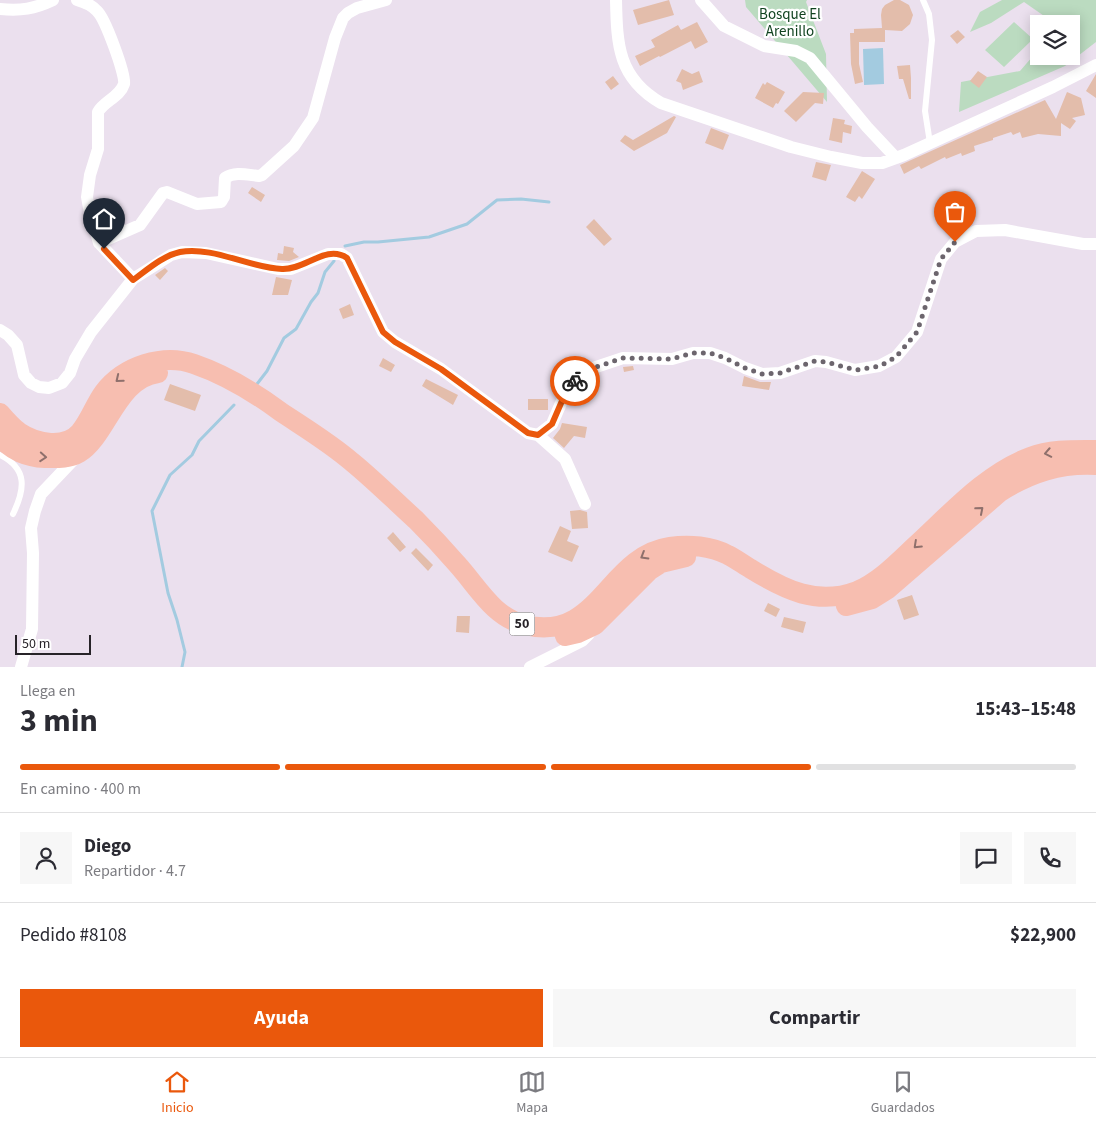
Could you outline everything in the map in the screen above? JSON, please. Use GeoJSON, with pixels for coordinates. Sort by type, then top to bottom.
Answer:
{"type":"FeatureCollection","features":[{"type":"Feature","properties":{"kind":"highway","name":"50"},"geometry":{"type":"LineString","coordinates":[[0,414],[19,432],[34,439],[50,443],[66,442],[79,434],[104,392],[126,373],[144,365],[166,360],[190,362],[262,397],[324,440],[352,462],[417,522],[459,565],[493,607],[507,618],[524,624],[544,627],[580,618],[621,574],[638,559],[653,551],[669,547],[691,546],[720,552],[774,583],[796,593],[827,597],[846,595],[862,589],[895,566],[984,483],[1006,469],[1031,456],[1052,452],[1096,450]]}},
{"type":"Feature","properties":{"kind":"highway","name":"50"},"geometry":{"type":"LineString","coordinates":[[79,453],[94,439],[124,394],[138,381],[153,374],[171,372],[194,376],[225,389],[261,409],[327,457],[413,533],[448,569],[469,597],[486,615],[506,631],[512,635],[544,639],[578,633],[595,624],[650,570],[661,563],[687,557],[702,558],[720,564],[768,592],[793,601],[818,607],[840,607],[858,604],[872,599],[888,589],[1000,492],[1018,481],[1038,472],[1064,466],[1096,465]]}},
{"type":"Feature","properties":{"kind":"highway"},"geometry":{"type":"LineString","coordinates":[[0,438],[10,448],[24,455],[65,458],[79,453]]}},
{"type":"Feature","properties":{"kind":"street"},"geometry":{"type":"LineString","coordinates":[[0,9],[29,9],[54,0]]}},
{"type":"Feature","properties":{"kind":"street"},"geometry":{"type":"LineString","coordinates":[[77,0],[97,10],[104,19],[124,79],[120,92],[100,109],[96,117],[99,137],[98,149],[90,174],[88,197],[99,243],[133,280]]}},
{"type":"Feature","properties":{"kind":"street"},"geometry":{"type":"LineString","coordinates":[[99,243],[140,224],[163,193],[167,192],[197,204],[216,203],[223,201],[225,178],[229,175],[262,175],[294,146],[313,118],[335,38],[343,18],[357,8],[386,0]]}},
{"type":"Feature","properties":{"kind":"street"},"geometry":{"type":"LineString","coordinates":[[616,0],[617,28],[621,55],[626,69],[646,94],[661,103],[791,147],[862,163],[882,163],[896,158],[1053,87],[1096,65]]}},
{"type":"Feature","properties":{"kind":"street"},"geometry":{"type":"LineString","coordinates":[[701,0],[724,26],[764,46],[796,51],[810,58],[867,127],[896,158]]}},
{"type":"Feature","properties":{"kind":"street"},"geometry":{"type":"LineString","coordinates":[[538,435],[552,424],[568,387],[593,368],[623,358],[672,359],[693,353],[710,353],[762,374],[780,373],[815,361],[856,370],[880,366],[896,357],[917,332],[941,259],[955,242],[976,231],[1005,230],[1083,244],[1096,244]]}},
{"type":"Feature","properties":{"kind":"street"},"geometry":{"type":"LineString","coordinates":[[0,330],[8,335],[17,345],[24,375],[31,382],[48,388],[62,383],[70,373],[75,359],[91,332],[133,280],[171,254],[182,252],[206,253],[278,269],[291,269],[328,254],[341,254],[347,258],[383,332],[395,342],[441,369],[528,433],[538,435],[565,459],[585,504]]}},
{"type":"Feature","properties":{"kind":"street"},"geometry":{"type":"LineString","coordinates":[[21,667],[32,629],[33,553],[31,528],[35,511],[42,494],[79,453]]}},
{"type":"Feature","properties":{"kind":"street"},"geometry":{"type":"LineString","coordinates":[[530,667],[582,641],[590,634],[595,624]]}},
{"type":"Feature","properties":{"kind":"lane"},"geometry":{"type":"LineString","coordinates":[[923,0],[929,14],[932,40],[925,111],[930,143]]}},
{"type":"Feature","properties":{"kind":"lane"},"geometry":{"type":"LineString","coordinates":[[0,455],[14,464],[20,472],[22,480],[21,496],[13,514]]}},
{"type":"Feature","properties":{"kind":"green space","name":"Bosque El Arenillo"},"geometry":{"type":"Polygon","coordinates":[[[745,0],[807,0],[806,2],[826,54],[827,102],[746,7],[745,0]]]}},
{"type":"Feature","properties":{"kind":"green space"},"geometry":{"type":"Polygon","coordinates":[[[1002,0],[1096,0],[1096,42],[1080,54],[1080,15],[1043,15],[1024,2],[991,23],[970,32],[980,12],[1002,0]]]}},
{"type":"Feature","properties":{"kind":"green space"},"geometry":{"type":"Polygon","coordinates":[[[1014,22],[1030,36],[1030,42],[1004,67],[985,50],[1014,22]]]}},
{"type":"Feature","properties":{"kind":"green space"},"geometry":{"type":"Polygon","coordinates":[[[1030,59],[1030,65],[1066,65],[959,112],[961,82],[1020,71],[1030,59]]]}},
{"type":"Feature","properties":{"kind":"water"},"geometry":{"type":"Polygon","coordinates":[[[883,48],[884,84],[864,85],[863,49],[883,48]]]}},
{"type":"Feature","properties":{"kind":"building"},"geometry":{"type":"Polygon","coordinates":[[[669,0],[674,15],[638,25],[633,10],[669,0]]]}},
{"type":"Feature","properties":{"kind":"building"},"geometry":{"type":"Polygon","coordinates":[[[894,0],[900,0],[909,5],[913,15],[910,24],[902,31],[885,30],[885,42],[859,42],[859,64],[863,82],[855,84],[851,64],[850,33],[854,33],[854,29],[882,28],[882,9],[894,0]]]}},
{"type":"Feature","properties":{"kind":"building"},"geometry":{"type":"Polygon","coordinates":[[[697,22],[708,42],[695,49],[691,41],[640,66],[635,56],[655,47],[651,40],[678,25],[681,30],[697,22]]]}},
{"type":"Feature","properties":{"kind":"building"},"geometry":{"type":"Polygon","coordinates":[[[958,30],[965,37],[957,44],[950,36],[958,30]]]}},
{"type":"Feature","properties":{"kind":"building"},"geometry":{"type":"Polygon","coordinates":[[[910,65],[911,99],[909,99],[903,79],[899,79],[897,66],[910,65]]]}},
{"type":"Feature","properties":{"kind":"building"},"geometry":{"type":"Polygon","coordinates":[[[682,69],[692,74],[699,71],[703,82],[683,90],[681,83],[676,81],[682,69]]]}},
{"type":"Feature","properties":{"kind":"building"},"geometry":{"type":"Polygon","coordinates":[[[978,71],[987,77],[979,88],[970,81],[978,71]]]}},
{"type":"Feature","properties":{"kind":"building"},"geometry":{"type":"Polygon","coordinates":[[[1096,74],[1096,98],[1086,91],[1096,74]]]}},
{"type":"Feature","properties":{"kind":"building"},"geometry":{"type":"Polygon","coordinates":[[[613,76],[619,84],[611,90],[605,82],[613,76]]]}},
{"type":"Feature","properties":{"kind":"building"},"geometry":{"type":"Polygon","coordinates":[[[767,82],[785,92],[778,104],[776,103],[773,108],[755,98],[763,83],[765,85],[767,82]]]}},
{"type":"Feature","properties":{"kind":"building"},"geometry":{"type":"Polygon","coordinates":[[[803,92],[824,93],[823,104],[815,103],[796,122],[784,111],[803,92]]]}},
{"type":"Feature","properties":{"kind":"building"},"geometry":{"type":"Polygon","coordinates":[[[1067,92],[1081,98],[1085,115],[1072,118],[1076,121],[1070,129],[1061,123],[1061,136],[1038,134],[1022,138],[1020,132],[1013,135],[1011,132],[974,146],[975,151],[962,156],[961,153],[946,159],[945,157],[921,169],[919,166],[904,174],[900,165],[1045,100],[1056,119],[1067,92]]]}},
{"type":"Feature","properties":{"kind":"building"},"geometry":{"type":"Polygon","coordinates":[[[674,116],[676,117],[667,133],[634,151],[620,141],[625,135],[633,140],[674,116]]]}},
{"type":"Feature","properties":{"kind":"building"},"geometry":{"type":"Polygon","coordinates":[[[833,118],[845,120],[844,124],[852,126],[851,134],[843,132],[842,143],[829,140],[833,118]]]}},
{"type":"Feature","properties":{"kind":"building"},"geometry":{"type":"Polygon","coordinates":[[[711,128],[729,135],[723,150],[705,143],[711,128]]]}},
{"type":"Feature","properties":{"kind":"building"},"geometry":{"type":"Polygon","coordinates":[[[816,162],[831,165],[826,181],[812,177],[816,162]]]}},
{"type":"Feature","properties":{"kind":"building"},"geometry":{"type":"Polygon","coordinates":[[[862,171],[875,179],[862,199],[859,196],[855,202],[846,197],[862,171]]]}},
{"type":"Feature","properties":{"kind":"building"},"geometry":{"type":"Polygon","coordinates":[[[252,187],[265,195],[261,202],[248,193],[252,187]]]}},
{"type":"Feature","properties":{"kind":"building"},"geometry":{"type":"Polygon","coordinates":[[[594,219],[612,239],[604,246],[586,227],[594,219]]]}},
{"type":"Feature","properties":{"kind":"building"},"geometry":{"type":"Polygon","coordinates":[[[284,246],[294,248],[293,252],[299,257],[289,261],[277,260],[278,253],[283,254],[284,246]]]}},
{"type":"Feature","properties":{"kind":"building"},"geometry":{"type":"Polygon","coordinates":[[[165,268],[168,271],[160,280],[155,275],[165,268]]]}},
{"type":"Feature","properties":{"kind":"building"},"geometry":{"type":"Polygon","coordinates":[[[276,277],[292,280],[288,295],[272,295],[276,277]]]}},
{"type":"Feature","properties":{"kind":"building"},"geometry":{"type":"Polygon","coordinates":[[[350,304],[354,315],[343,319],[339,309],[350,304]]]}},
{"type":"Feature","properties":{"kind":"building"},"geometry":{"type":"Polygon","coordinates":[[[383,358],[395,365],[391,372],[379,366],[383,358]]]}},
{"type":"Feature","properties":{"kind":"building"},"geometry":{"type":"Polygon","coordinates":[[[633,366],[634,370],[624,372],[623,367],[633,366]]]}},
{"type":"Feature","properties":{"kind":"building"},"geometry":{"type":"Polygon","coordinates":[[[744,376],[760,382],[771,382],[769,390],[742,386],[744,376]]]}},
{"type":"Feature","properties":{"kind":"building"},"geometry":{"type":"Polygon","coordinates":[[[426,379],[458,395],[453,405],[422,386],[426,379]]]}},
{"type":"Feature","properties":{"kind":"building"},"geometry":{"type":"Polygon","coordinates":[[[170,384],[201,395],[195,411],[164,400],[170,384]]]}},
{"type":"Feature","properties":{"kind":"building"},"geometry":{"type":"Polygon","coordinates":[[[528,399],[548,399],[548,410],[528,410],[528,399]]]}},
{"type":"Feature","properties":{"kind":"building"},"geometry":{"type":"Polygon","coordinates":[[[562,423],[587,427],[585,438],[574,436],[564,448],[553,438],[562,423]]]}},
{"type":"Feature","properties":{"kind":"building"},"geometry":{"type":"Polygon","coordinates":[[[580,510],[587,512],[588,528],[572,529],[570,511],[580,510]]]}},
{"type":"Feature","properties":{"kind":"building"},"geometry":{"type":"Polygon","coordinates":[[[560,526],[571,531],[567,541],[579,546],[572,562],[548,552],[560,526]]]}},
{"type":"Feature","properties":{"kind":"building"},"geometry":{"type":"Polygon","coordinates":[[[393,532],[406,547],[400,552],[387,538],[393,532]]]}},
{"type":"Feature","properties":{"kind":"building"},"geometry":{"type":"Polygon","coordinates":[[[416,548],[433,565],[428,571],[411,553],[416,548]]]}},
{"type":"Feature","properties":{"kind":"building"},"geometry":{"type":"Polygon","coordinates":[[[912,595],[919,615],[904,620],[897,600],[912,595]]]}},
{"type":"Feature","properties":{"kind":"building"},"geometry":{"type":"Polygon","coordinates":[[[768,603],[780,609],[776,617],[764,611],[768,603]]]}},
{"type":"Feature","properties":{"kind":"building"},"geometry":{"type":"Polygon","coordinates":[[[457,616],[470,616],[469,633],[456,632],[457,616]]]}},
{"type":"Feature","properties":{"kind":"building"},"geometry":{"type":"Polygon","coordinates":[[[784,617],[806,622],[803,633],[781,627],[784,617]]]}},
{"type":"Feature","properties":{"kind":"waterway"},"geometry":{"type":"LineString","coordinates":[[345,246],[364,242],[429,237],[467,224],[497,200],[521,199],[549,202]]}},
{"type":"Feature","properties":{"kind":"waterway"},"geometry":{"type":"LineString","coordinates":[[257,384],[267,371],[284,338],[296,329],[318,293],[325,272],[334,261]]}},
{"type":"Feature","properties":{"kind":"waterway"},"geometry":{"type":"LineString","coordinates":[[182,667],[185,652],[168,593],[152,511],[170,475],[192,455],[199,441],[234,405]]}},
{"type":"Feature","properties":{"kind":"way so far"},"geometry":{"type":"LineString","coordinates":[[575,381],[593,368],[623,358],[672,359],[693,353],[710,353],[762,374],[780,373],[815,361],[856,370],[880,366],[896,357],[917,332],[941,259],[955,242]]}},
{"type":"Feature","properties":{"kind":"route"},"geometry":{"type":"LineString","coordinates":[[104,249],[133,280],[171,254],[182,252],[206,253],[278,269],[291,269],[328,254],[341,254],[347,258],[383,332],[395,342],[441,369],[533,435],[538,435],[552,424],[568,387],[575,381]]}}]}
